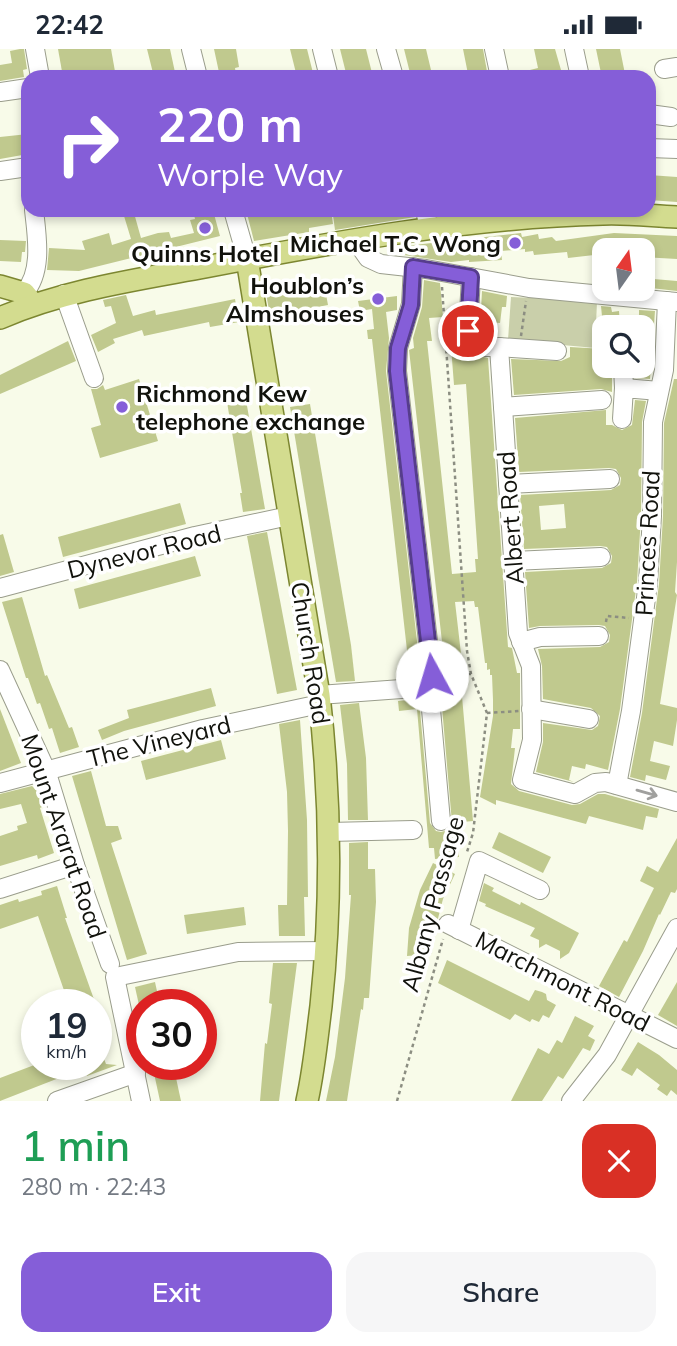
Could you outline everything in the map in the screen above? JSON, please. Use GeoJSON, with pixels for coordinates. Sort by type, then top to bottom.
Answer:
{"type":"FeatureCollection","features":[{"type":"Feature","properties":{"kind":"main road"},"geometry":{"type":"LineString","coordinates":[[656,216],[677,217]]}},
{"type":"Feature","properties":{"kind":"main road"},"geometry":{"type":"LineString","coordinates":[[0,318],[28,299],[356,241],[427,219],[476,217]]}},
{"type":"Feature","properties":{"kind":"main road","name":"Church Road"},"geometry":{"type":"LineString","coordinates":[[247,259],[326,756],[330,902],[317,1042],[307,1101]]}},
{"type":"Feature","properties":{"kind":"main road"},"geometry":{"type":"LineString","coordinates":[[0,286],[28,299]]}},
{"type":"Feature","properties":{"kind":"street"},"geometry":{"type":"LineString","coordinates":[[35,49],[39,70]]}},
{"type":"Feature","properties":{"kind":"street"},"geometry":{"type":"LineString","coordinates":[[191,49],[196,70]]}},
{"type":"Feature","properties":{"kind":"street"},"geometry":{"type":"LineString","coordinates":[[322,49],[327,70]]}},
{"type":"Feature","properties":{"kind":"street"},"geometry":{"type":"LineString","coordinates":[[386,49],[392,70]]}},
{"type":"Feature","properties":{"kind":"street"},"geometry":{"type":"LineString","coordinates":[[494,49],[498,70]]}},
{"type":"Feature","properties":{"kind":"street"},"geometry":{"type":"LineString","coordinates":[[574,49],[578,70]]}},
{"type":"Feature","properties":{"kind":"street"},"geometry":{"type":"LineString","coordinates":[[0,92],[21,89]]}},
{"type":"Feature","properties":{"kind":"street"},"geometry":{"type":"LineString","coordinates":[[656,115],[671,117]]}},
{"type":"Feature","properties":{"kind":"street"},"geometry":{"type":"LineString","coordinates":[[656,148],[677,149]]}},
{"type":"Feature","properties":{"kind":"street"},"geometry":{"type":"LineString","coordinates":[[0,171],[21,168]]}},
{"type":"Feature","properties":{"kind":"street"},"geometry":{"type":"LineString","coordinates":[[28,299],[36,267],[34,217]]}},
{"type":"Feature","properties":{"kind":"street","name":"Church Road"},"geometry":{"type":"LineString","coordinates":[[235,217],[247,259]]}},
{"type":"Feature","properties":{"kind":"street"},"geometry":{"type":"LineString","coordinates":[[356,241],[368,258],[381,264],[443,271],[529,288],[672,302]]}},
{"type":"Feature","properties":{"kind":"street"},"geometry":{"type":"LineString","coordinates":[[413,267],[411,305],[398,348],[397,371],[432,676]]}},
{"type":"Feature","properties":{"kind":"street"},"geometry":{"type":"LineString","coordinates":[[471,277],[468,331],[470,340],[481,347],[557,351]]}},
{"type":"Feature","properties":{"kind":"street"},"geometry":{"type":"LineString","coordinates":[[64,294],[94,379]]}},
{"type":"Feature","properties":{"kind":"street","name":"Princes Road"},"geometry":{"type":"LineString","coordinates":[[617,785],[631,711],[643,620],[652,516],[653,422],[664,370],[672,302]]}},
{"type":"Feature","properties":{"kind":"street","name":"Albert Road"},"geometry":{"type":"LineString","coordinates":[[499,347],[518,633],[531,666],[532,740],[522,780],[575,794],[595,783],[617,785]]}},
{"type":"Feature","properties":{"kind":"street"},"geometry":{"type":"LineString","coordinates":[[622,419],[624,378]]}},
{"type":"Feature","properties":{"kind":"street"},"geometry":{"type":"LineString","coordinates":[[624,388],[659,391]]}},
{"type":"Feature","properties":{"kind":"street"},"geometry":{"type":"LineString","coordinates":[[503,407],[602,400]]}},
{"type":"Feature","properties":{"kind":"street"},"geometry":{"type":"LineString","coordinates":[[508,484],[610,479]]}},
{"type":"Feature","properties":{"kind":"street","name":"Dynevor Road"},"geometry":{"type":"LineString","coordinates":[[0,588],[195,536],[289,516]]}},
{"type":"Feature","properties":{"kind":"street"},"geometry":{"type":"LineString","coordinates":[[513,561],[601,557]]}},
{"type":"Feature","properties":{"kind":"street"},"geometry":{"type":"LineString","coordinates":[[521,642],[540,637],[598,636]]}},
{"type":"Feature","properties":{"kind":"street","name":"Mount Ararat Road"},"geometry":{"type":"LineString","coordinates":[[0,670],[46,770],[112,971],[126,1030]]}},
{"type":"Feature","properties":{"kind":"street","name":"The Vineyard"},"geometry":{"type":"LineString","coordinates":[[0,783],[319,700],[429,687],[441,821]]}},
{"type":"Feature","properties":{"kind":"street"},"geometry":{"type":"LineString","coordinates":[[531,709],[589,719]]}},
{"type":"Feature","properties":{"kind":"street"},"geometry":{"type":"LineString","coordinates":[[617,785],[677,802]]}},
{"type":"Feature","properties":{"kind":"street"},"geometry":{"type":"LineString","coordinates":[[329,832],[413,830]]}},
{"type":"Feature","properties":{"kind":"street"},"geometry":{"type":"LineString","coordinates":[[454,927],[476,855],[540,890]]}},
{"type":"Feature","properties":{"kind":"street"},"geometry":{"type":"LineString","coordinates":[[0,889],[75,865]]}},
{"type":"Feature","properties":{"kind":"street","name":"Marchmont Road"},"geometry":{"type":"LineString","coordinates":[[454,927],[677,1039]]}},
{"type":"Feature","properties":{"kind":"street"},"geometry":{"type":"LineString","coordinates":[[571,1101],[607,1055],[677,928]]}},
{"type":"Feature","properties":{"kind":"street"},"geometry":{"type":"LineString","coordinates":[[112,971],[238,952],[327,951]]}},
{"type":"Feature","properties":{"kind":"street"},"geometry":{"type":"LineString","coordinates":[[57,1101],[126,1077]]}},
{"type":"Feature","properties":{"kind":"street","name":"Mount Ararat Road"},"geometry":{"type":"LineString","coordinates":[[137,1080],[141,1101]]}},
{"type":"Feature","properties":{"kind":"path","name":"Albany Passage"},"geometry":{"type":"LineString","coordinates":[[443,271],[442,296],[450,379],[467,651],[471,674],[487,713],[473,833],[476,855]]}},
{"type":"Feature","properties":{"kind":"path"},"geometry":{"type":"LineString","coordinates":[[520,348],[529,288]]}},
{"type":"Feature","properties":{"kind":"path"},"geometry":{"type":"LineString","coordinates":[[598,636],[598,626],[605,625],[607,616],[643,620]]}},
{"type":"Feature","properties":{"kind":"path"},"geometry":{"type":"LineString","coordinates":[[432,676],[471,674]]}},
{"type":"Feature","properties":{"kind":"path"},"geometry":{"type":"LineString","coordinates":[[487,713],[531,709]]}},
{"type":"Feature","properties":{"kind":"path","name":"Albany Passage"},"geometry":{"type":"LineString","coordinates":[[397,1101],[425,995],[454,927]]}},
{"type":"Feature","properties":{"kind":"green space"},"geometry":{"type":"Polygon","coordinates":[[[511,297],[597,301],[596,315],[592,315],[592,348],[508,340],[511,297]]]}},
{"type":"Feature","properties":{"kind":"building"},"geometry":{"type":"Polygon","coordinates":[[[24,49],[27,69],[21,70],[21,78],[0,81],[0,65],[12,63],[10,51],[24,49]]]}},
{"type":"Feature","properties":{"kind":"building"},"geometry":{"type":"Polygon","coordinates":[[[58,49],[111,49],[115,70],[62,70],[58,49]]]}},
{"type":"Feature","properties":{"kind":"building"},"geometry":{"type":"Polygon","coordinates":[[[147,49],[170,49],[174,70],[152,70],[147,49]]]}},
{"type":"Feature","properties":{"kind":"building"},"geometry":{"type":"Polygon","coordinates":[[[214,49],[236,49],[239,67],[235,70],[218,70],[214,49]]]}},
{"type":"Feature","properties":{"kind":"building"},"geometry":{"type":"Polygon","coordinates":[[[290,49],[307,49],[312,70],[295,70],[290,49]]]}},
{"type":"Feature","properties":{"kind":"building"},"geometry":{"type":"Polygon","coordinates":[[[340,49],[366,49],[371,70],[345,70],[340,49]]]}},
{"type":"Feature","properties":{"kind":"building"},"geometry":{"type":"Polygon","coordinates":[[[404,49],[426,49],[431,70],[409,70],[404,49]]]}},
{"type":"Feature","properties":{"kind":"building"},"geometry":{"type":"Polygon","coordinates":[[[463,49],[483,49],[487,70],[467,70],[463,49]]]}},
{"type":"Feature","properties":{"kind":"building"},"geometry":{"type":"Polygon","coordinates":[[[534,49],[555,49],[561,70],[530,70],[538,68],[534,49]]]}},
{"type":"Feature","properties":{"kind":"building"},"geometry":{"type":"Polygon","coordinates":[[[596,49],[620,49],[624,70],[600,70],[596,49]]]}},
{"type":"Feature","properties":{"kind":"building"},"geometry":{"type":"Polygon","coordinates":[[[21,135],[21,155],[0,159],[0,137],[21,135]]]}},
{"type":"Feature","properties":{"kind":"building"},"geometry":{"type":"Polygon","coordinates":[[[656,176],[677,177],[677,202],[656,200],[656,176]]]}},
{"type":"Feature","properties":{"kind":"building"},"geometry":{"type":"Polygon","coordinates":[[[124,217],[135,217],[141,238],[158,233],[169,232],[171,238],[194,233],[190,220],[215,217],[220,236],[79,271],[47,270],[49,248],[85,250],[82,241],[109,233],[112,245],[131,239],[124,217]]]}},
{"type":"Feature","properties":{"kind":"building"},"geometry":{"type":"Polygon","coordinates":[[[248,217],[332,217],[333,224],[309,228],[309,232],[254,241],[248,217]]]}},
{"type":"Feature","properties":{"kind":"building"},"geometry":{"type":"Polygon","coordinates":[[[333,217],[415,217],[335,230],[333,217]]]}},
{"type":"Feature","properties":{"kind":"building"},"geometry":{"type":"Polygon","coordinates":[[[521,233],[522,237],[538,234],[539,239],[552,237],[556,241],[614,233],[677,236],[677,259],[655,258],[655,238],[592,238],[592,255],[568,258],[567,252],[534,255],[533,251],[525,252],[525,249],[501,251],[502,260],[469,262],[397,254],[396,247],[521,233]]]}},
{"type":"Feature","properties":{"kind":"building"},"geometry":{"type":"Polygon","coordinates":[[[0,240],[26,241],[21,262],[0,261],[0,240]]]}},
{"type":"Feature","properties":{"kind":"building"},"geometry":{"type":"Polygon","coordinates":[[[655,279],[677,281],[677,291],[655,288],[655,279]]]}},
{"type":"Feature","properties":{"kind":"building"},"geometry":{"type":"Polygon","coordinates":[[[424,280],[440,283],[443,317],[429,318],[432,341],[427,341],[452,574],[476,572],[475,559],[478,559],[466,384],[454,385],[449,321],[457,321],[459,342],[466,353],[488,358],[508,647],[512,648],[517,673],[520,673],[520,729],[513,729],[511,748],[515,748],[511,784],[519,791],[572,805],[580,804],[598,794],[605,794],[659,809],[657,818],[646,816],[643,830],[589,816],[586,824],[496,800],[496,805],[480,797],[493,716],[493,700],[492,675],[485,663],[478,607],[475,607],[474,601],[455,602],[463,671],[464,685],[461,685],[473,821],[452,823],[440,684],[443,677],[446,677],[409,350],[414,348],[413,338],[422,307],[424,280]]]}},
{"type":"Feature","properties":{"kind":"building"},"geometry":{"type":"Polygon","coordinates":[[[324,284],[328,305],[270,316],[266,293],[324,284]]]}},
{"type":"Feature","properties":{"kind":"building"},"geometry":{"type":"Polygon","coordinates":[[[482,291],[507,296],[500,323],[487,322],[486,330],[480,329],[482,291]]]}},
{"type":"Feature","properties":{"kind":"building"},"geometry":{"type":"Polygon","coordinates":[[[126,295],[133,316],[155,310],[156,315],[235,299],[239,322],[210,327],[209,322],[144,336],[142,330],[113,339],[115,343],[98,352],[91,335],[116,323],[111,306],[105,307],[103,300],[126,295]]]}},
{"type":"Feature","properties":{"kind":"building"},"geometry":{"type":"Polygon","coordinates":[[[397,296],[397,310],[386,312],[389,338],[386,371],[421,676],[410,677],[372,339],[368,339],[367,330],[374,329],[372,309],[360,311],[358,301],[397,296]]]}},
{"type":"Feature","properties":{"kind":"building"},"geometry":{"type":"Polygon","coordinates":[[[601,306],[611,307],[612,312],[619,311],[619,315],[602,315],[601,306]]]}},
{"type":"Feature","properties":{"kind":"building"},"geometry":{"type":"Polygon","coordinates":[[[639,310],[655,311],[655,315],[639,315],[639,310]]]}},
{"type":"Feature","properties":{"kind":"building"},"geometry":{"type":"Polygon","coordinates":[[[68,341],[76,361],[0,394],[0,375],[68,341]]]}},
{"type":"Feature","properties":{"kind":"building"},"geometry":{"type":"Polygon","coordinates":[[[570,347],[592,348],[592,378],[612,378],[612,392],[601,389],[514,395],[511,359],[561,361],[570,357],[570,347]]]}},
{"type":"Feature","properties":{"kind":"building","name":"Richmond Kew telephone exchange"},"geometry":{"type":"Polygon","coordinates":[[[139,379],[158,441],[100,458],[91,428],[101,425],[91,389],[103,385],[105,390],[139,379]]]}},
{"type":"Feature","properties":{"kind":"building"},"geometry":{"type":"Polygon","coordinates":[[[674,379],[677,379],[677,595],[660,704],[677,708],[677,720],[673,746],[654,741],[650,761],[670,766],[666,780],[646,775],[645,781],[630,777],[642,713],[659,584],[664,423],[674,379]]]}},
{"type":"Feature","properties":{"kind":"building"},"geometry":{"type":"Polygon","coordinates":[[[246,400],[265,509],[243,512],[227,402],[246,400]]]}},
{"type":"Feature","properties":{"kind":"building"},"geometry":{"type":"Polygon","coordinates":[[[635,400],[646,401],[642,422],[637,582],[620,709],[608,770],[586,764],[585,769],[572,766],[569,780],[574,782],[536,772],[543,742],[543,723],[592,730],[598,726],[600,716],[591,708],[543,699],[542,666],[538,649],[600,647],[609,642],[610,635],[605,626],[599,625],[529,628],[525,572],[602,568],[611,563],[612,556],[607,547],[600,546],[524,549],[520,495],[611,490],[620,485],[621,478],[616,469],[609,468],[519,472],[515,418],[606,410],[606,425],[622,430],[632,425],[635,400]],[[564,504],[539,506],[541,530],[566,528],[564,504]]]}},
{"type":"Feature","properties":{"kind":"building"},"geometry":{"type":"Polygon","coordinates":[[[310,404],[355,681],[336,682],[290,407],[310,404]]]}},
{"type":"Feature","properties":{"kind":"building"},"geometry":{"type":"Polygon","coordinates":[[[180,503],[186,524],[63,557],[58,537],[180,503]]]}},
{"type":"Feature","properties":{"kind":"building"},"geometry":{"type":"Polygon","coordinates":[[[267,532],[297,690],[277,694],[247,536],[267,532]]]}},
{"type":"Feature","properties":{"kind":"building"},"geometry":{"type":"Polygon","coordinates":[[[3,534],[14,572],[0,576],[0,535],[3,534]]]}},
{"type":"Feature","properties":{"kind":"building"},"geometry":{"type":"Polygon","coordinates":[[[195,556],[201,576],[79,609],[74,589],[195,556]]]}},
{"type":"Feature","properties":{"kind":"building"},"geometry":{"type":"Polygon","coordinates":[[[22,597],[45,676],[47,675],[69,728],[72,727],[79,747],[60,753],[52,728],[49,729],[40,703],[37,704],[26,678],[2,602],[22,597]]]}},
{"type":"Feature","properties":{"kind":"building"},"geometry":{"type":"Polygon","coordinates":[[[211,688],[216,706],[124,731],[102,740],[98,730],[129,718],[127,710],[211,688]]]}},
{"type":"Feature","properties":{"kind":"building"},"geometry":{"type":"Polygon","coordinates":[[[419,699],[430,823],[436,831],[441,832],[448,830],[452,824],[453,847],[458,847],[459,857],[435,859],[434,848],[429,848],[417,709],[399,711],[398,701],[419,699]]]}},
{"type":"Feature","properties":{"kind":"building"},"geometry":{"type":"Polygon","coordinates":[[[359,703],[366,758],[368,820],[348,820],[347,764],[340,705],[359,703]]]}},
{"type":"Feature","properties":{"kind":"building"},"geometry":{"type":"Polygon","coordinates":[[[0,709],[21,763],[0,771],[0,709]]]}},
{"type":"Feature","properties":{"kind":"building"},"geometry":{"type":"Polygon","coordinates":[[[300,720],[307,820],[308,897],[304,897],[305,936],[279,936],[278,905],[287,905],[288,831],[287,792],[279,724],[300,720]]]}},
{"type":"Feature","properties":{"kind":"building"},"geometry":{"type":"Polygon","coordinates":[[[221,740],[226,759],[146,780],[141,761],[221,740]]]}},
{"type":"Feature","properties":{"kind":"building"},"geometry":{"type":"Polygon","coordinates":[[[91,771],[106,826],[118,826],[122,839],[111,843],[147,954],[127,960],[72,776],[91,771]]]}},
{"type":"Feature","properties":{"kind":"building"},"geometry":{"type":"Polygon","coordinates":[[[32,786],[39,793],[40,808],[54,853],[0,866],[0,836],[18,830],[17,826],[27,823],[21,804],[0,809],[0,794],[32,786]]]}},
{"type":"Feature","properties":{"kind":"building"},"geometry":{"type":"Polygon","coordinates":[[[499,832],[551,857],[543,873],[492,848],[499,832]]]}},
{"type":"Feature","properties":{"kind":"building"},"geometry":{"type":"Polygon","coordinates":[[[677,838],[677,889],[675,893],[671,892],[659,914],[619,997],[599,986],[624,940],[627,942],[654,888],[640,881],[647,866],[658,872],[677,838]]]}},
{"type":"Feature","properties":{"kind":"building"},"geometry":{"type":"Polygon","coordinates":[[[368,842],[368,869],[375,869],[376,902],[369,998],[364,998],[363,1010],[361,1009],[347,1101],[326,1101],[335,1057],[345,978],[351,895],[349,843],[368,842]]]}},
{"type":"Feature","properties":{"kind":"building"},"geometry":{"type":"Polygon","coordinates":[[[433,863],[455,874],[443,899],[433,938],[432,954],[407,956],[409,928],[420,890],[433,863]]]}},
{"type":"Feature","properties":{"kind":"building"},"geometry":{"type":"Polygon","coordinates":[[[484,883],[494,888],[492,891],[520,905],[521,902],[579,933],[569,953],[560,959],[560,951],[546,944],[539,948],[539,940],[530,936],[535,928],[485,906],[486,904],[479,901],[484,883]]]}},
{"type":"Feature","properties":{"kind":"building"},"geometry":{"type":"Polygon","coordinates":[[[57,886],[65,918],[90,989],[64,989],[38,916],[0,929],[0,905],[42,895],[41,891],[57,886]]]}},
{"type":"Feature","properties":{"kind":"building"},"geometry":{"type":"Polygon","coordinates":[[[244,907],[246,925],[187,934],[184,915],[244,907]]]}},
{"type":"Feature","properties":{"kind":"building"},"geometry":{"type":"Polygon","coordinates":[[[447,960],[529,1001],[535,990],[542,992],[546,994],[547,1000],[556,1005],[549,1018],[543,1015],[539,1022],[532,1019],[530,1022],[515,1014],[510,1020],[438,983],[447,960]]]}},
{"type":"Feature","properties":{"kind":"building"},"geometry":{"type":"Polygon","coordinates":[[[273,963],[297,963],[279,1101],[260,1101],[265,1043],[267,1044],[272,1004],[269,1003],[273,963]]]}},
{"type":"Feature","properties":{"kind":"building"},"geometry":{"type":"Polygon","coordinates":[[[155,982],[157,989],[135,989],[155,982]]]}},
{"type":"Feature","properties":{"kind":"building"},"geometry":{"type":"Polygon","coordinates":[[[677,982],[677,1026],[658,1015],[677,982]]]}},
{"type":"Feature","properties":{"kind":"building"},"geometry":{"type":"Polygon","coordinates":[[[575,1016],[594,1026],[588,1036],[595,1040],[590,1051],[583,1048],[563,1079],[558,1076],[542,1101],[511,1101],[538,1048],[549,1054],[557,1040],[562,1043],[575,1016]]]}},
{"type":"Feature","properties":{"kind":"building"},"geometry":{"type":"Polygon","coordinates":[[[638,1042],[677,1070],[677,1095],[671,1090],[667,1096],[657,1089],[660,1085],[637,1068],[632,1076],[621,1070],[638,1042]]]}},
{"type":"Feature","properties":{"kind":"building"},"geometry":{"type":"Polygon","coordinates":[[[21,1070],[21,1080],[54,1080],[0,1101],[0,1078],[21,1070]]]}},
{"type":"Feature","properties":{"kind":"building"},"geometry":{"type":"Polygon","coordinates":[[[155,1080],[176,1080],[181,1101],[160,1101],[155,1080]]]}},
{"type":"Feature","properties":{"kind":"place","name":"Quinns Hotel"},"geometry":{"type":"Point","coordinates":[205,228]}},
{"type":"Feature","properties":{"kind":"place","name":"Michael T.C. Wong"},"geometry":{"type":"Point","coordinates":[515,243]}},
{"type":"Feature","properties":{"kind":"place","name":"Houblon’s Almshouses"},"geometry":{"type":"Point","coordinates":[378,299]}},
{"type":"Feature","properties":{"kind":"place","name":"Richmond Kew telephone exchange"},"geometry":{"type":"Point","coordinates":[122,407]}},
{"type":"Feature","properties":{"kind":"route"},"geometry":{"type":"LineString","coordinates":[[432,676],[397,371],[398,348],[411,305],[413,267],[471,277],[468,331]]}}]}
